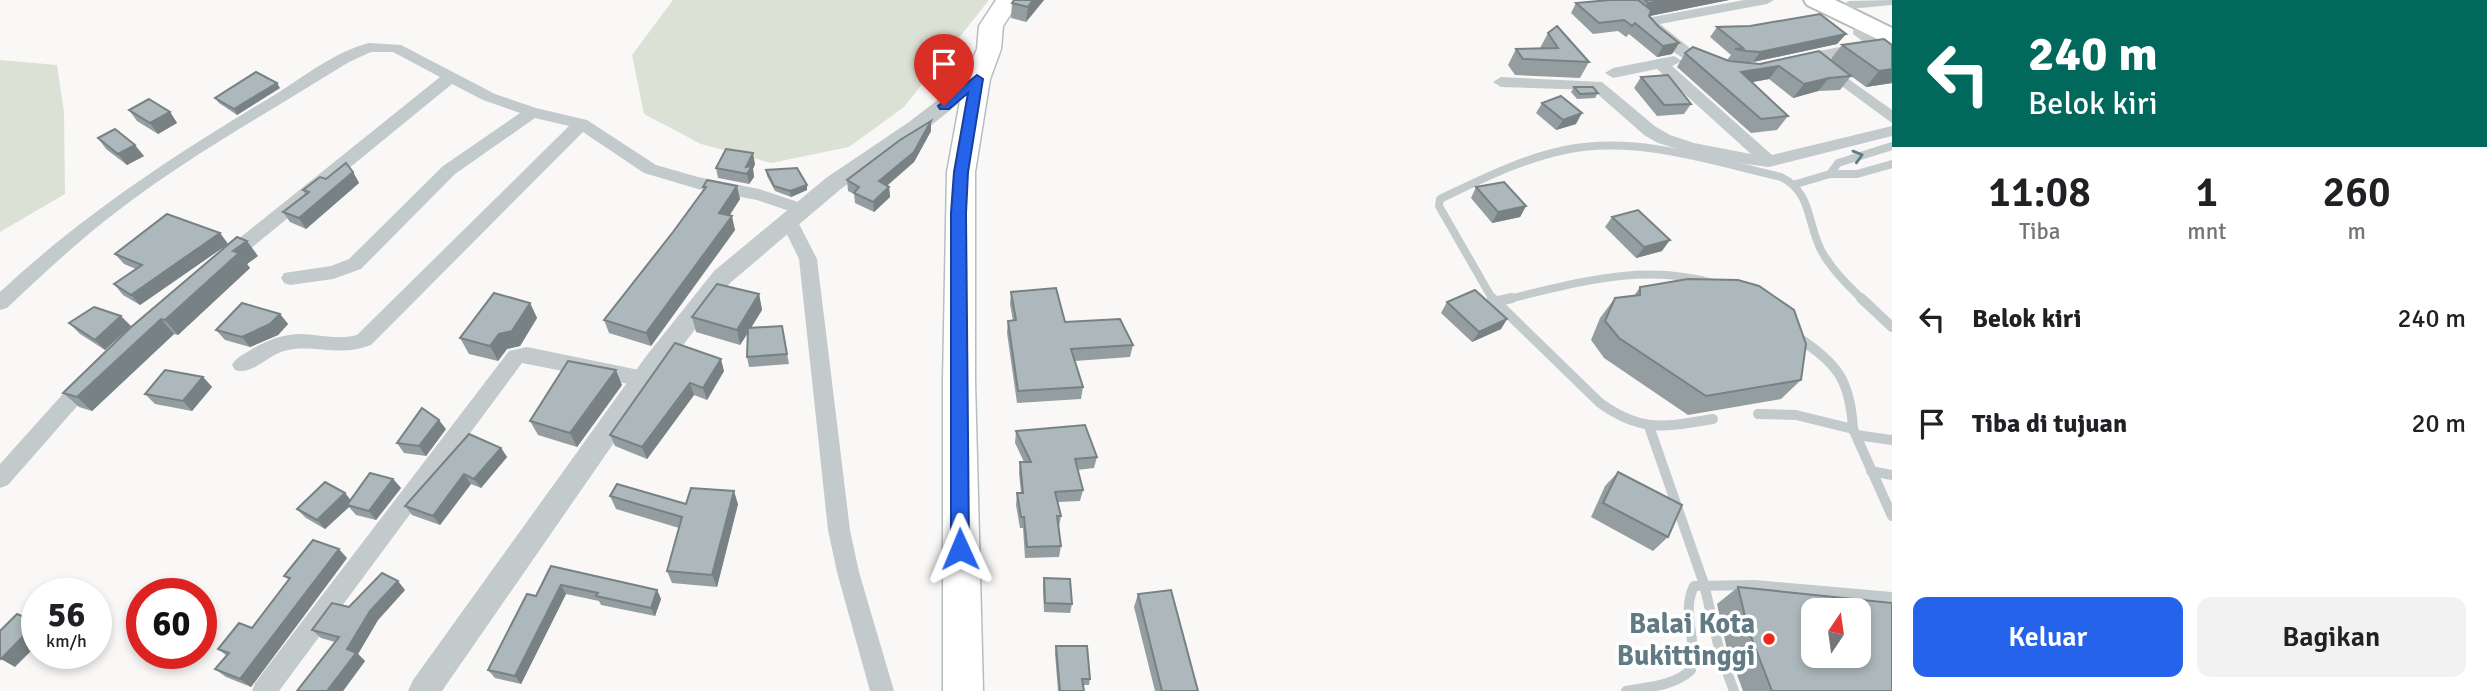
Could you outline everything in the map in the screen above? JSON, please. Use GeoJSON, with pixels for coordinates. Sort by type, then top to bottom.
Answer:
{"type":"FeatureCollection","features":[{"type":"Feature","properties":{"kind":"highway"},"geometry":{"type":"LineString","coordinates":[[1816,0],[1884,30]]}},
{"type":"Feature","properties":{"kind":"highway"},"geometry":{"type":"LineString","coordinates":[[1844,2],[1884,30]]}},
{"type":"Feature","properties":{"kind":"main road"},"geometry":{"type":"LineString","coordinates":[[963,691],[959,213],[961,172],[977,79],[989,49],[991,26],[1008,0]]}},
{"type":"Feature","properties":{"kind":"street"},"geometry":{"type":"LineString","coordinates":[[1731,69],[1692,57],[1653,27],[1652,21],[1767,0]]}},
{"type":"Feature","properties":{"kind":"street"},"geometry":{"type":"LineString","coordinates":[[1788,62],[1812,57],[1884,30]]}},
{"type":"Feature","properties":{"kind":"street"},"geometry":{"type":"LineString","coordinates":[[0,303],[52,254],[111,207],[201,146],[358,51],[369,47],[387,46],[489,97],[532,113],[581,124],[657,172],[759,195],[795,215],[808,259],[839,530],[848,572],[882,691]]}},
{"type":"Feature","properties":{"kind":"street"},"geometry":{"type":"LineString","coordinates":[[1613,73],[1692,57]]}},
{"type":"Feature","properties":{"kind":"street"},"geometry":{"type":"LineString","coordinates":[[1812,57],[1892,118]]}},
{"type":"Feature","properties":{"kind":"street"},"geometry":{"type":"LineString","coordinates":[[1661,64],[1769,161]]}},
{"type":"Feature","properties":{"kind":"street"},"geometry":{"type":"LineString","coordinates":[[212,270],[449,78]]}},
{"type":"Feature","properties":{"kind":"street"},"geometry":{"type":"LineString","coordinates":[[424,691],[644,379],[722,277],[852,170],[916,128],[977,79]]}},
{"type":"Feature","properties":{"kind":"street"},"geometry":{"type":"LineString","coordinates":[[1501,82],[1597,85],[1650,131],[1664,139],[1718,154],[1769,161],[1892,131]]}},
{"type":"Feature","properties":{"kind":"street"},"geometry":{"type":"LineString","coordinates":[[290,278],[333,272],[355,264],[449,170],[532,113]]}},
{"type":"Feature","properties":{"kind":"street"},"geometry":{"type":"LineString","coordinates":[[242,366],[281,344],[297,341],[346,346],[364,340],[581,124]]}},
{"type":"Feature","properties":{"kind":"street"},"geometry":{"type":"LineString","coordinates":[[264,691],[516,356],[527,355],[644,379]]}},
{"type":"Feature","properties":{"kind":"street"},"geometry":{"type":"LineString","coordinates":[[0,479],[100,368]]}},
{"type":"Feature","properties":{"kind":"lane"},"geometry":{"type":"LineString","coordinates":[[1713,419],[1650,429],[1618,416],[1600,403],[1494,302],[1471,266],[1438,204],[1442,197],[1500,171],[1564,150],[1628,145],[1781,177],[1796,184],[1804,193],[1812,227],[1822,252],[1849,285],[1892,327]]}},
{"type":"Feature","properties":{"kind":"lane"},"geometry":{"type":"LineString","coordinates":[[1830,174],[1838,163],[1892,146]]}},
{"type":"Feature","properties":{"kind":"lane"},"geometry":{"type":"LineString","coordinates":[[1796,184],[1830,174],[1857,174],[1892,164]]}},
{"type":"Feature","properties":{"kind":"lane"},"geometry":{"type":"LineString","coordinates":[[1494,302],[1616,276],[1657,271],[1696,277],[1723,286]]}},
{"type":"Feature","properties":{"kind":"lane"},"geometry":{"type":"LineString","coordinates":[[1788,330],[1829,359],[1838,369],[1852,398],[1855,432],[1891,511]]}},
{"type":"Feature","properties":{"kind":"lane"},"geometry":{"type":"LineString","coordinates":[[1758,414],[1796,415],[1892,440]]}},
{"type":"Feature","properties":{"kind":"lane"},"geometry":{"type":"LineString","coordinates":[[1650,429],[1704,584],[1720,653],[1734,691]]}},
{"type":"Feature","properties":{"kind":"lane"},"geometry":{"type":"LineString","coordinates":[[1871,471],[1892,475]]}},
{"type":"Feature","properties":{"kind":"lane"},"geometry":{"type":"LineString","coordinates":[[1626,691],[1683,678],[1690,673],[1695,658],[1685,610],[1686,600],[1694,586],[1755,585],[1892,597]]}},
{"type":"Feature","properties":{"kind":"shaded area"},"geometry":{"type":"Polygon","coordinates":[[[673,0],[989,0],[904,107],[849,147],[771,163],[701,144],[644,114],[632,55],[673,0]]]}},
{"type":"Feature","properties":{"kind":"shaded area"},"geometry":{"type":"Polygon","coordinates":[[[0,60],[57,65],[64,112],[65,194],[0,232],[0,60]]]}},
{"type":"Feature","properties":{"kind":"building"},"geometry":{"type":"Polygon","coordinates":[[[1014,0],[1033,0],[1028,7],[1012,3],[1014,0]]]}},
{"type":"Feature","properties":{"kind":"building"},"geometry":{"type":"Polygon","coordinates":[[[1638,0],[1651,10],[1649,16],[1659,27],[1679,43],[1663,46],[1635,23],[1632,26],[1624,20],[1599,23],[1576,3],[1638,0]]]}},
{"type":"Feature","properties":{"kind":"building"},"geometry":{"type":"Polygon","coordinates":[[[1645,0],[1666,0],[1648,3],[1645,0]]]}},
{"type":"Feature","properties":{"kind":"building"},"geometry":{"type":"Polygon","coordinates":[[[1820,14],[1846,34],[1760,52],[1735,49],[1743,48],[1717,27],[1750,26],[1820,14]]]}},
{"type":"Feature","properties":{"kind":"building"},"geometry":{"type":"Polygon","coordinates":[[[1557,26],[1589,62],[1523,59],[1516,49],[1558,48],[1548,33],[1557,26]]]}},
{"type":"Feature","properties":{"kind":"building"},"geometry":{"type":"Polygon","coordinates":[[[1884,39],[1892,45],[1892,69],[1879,71],[1842,45],[1884,39]]]}},
{"type":"Feature","properties":{"kind":"building"},"geometry":{"type":"Polygon","coordinates":[[[1693,47],[1729,61],[1760,64],[1819,51],[1851,76],[1804,84],[1779,66],[1741,72],[1788,116],[1761,119],[1685,53],[1693,47]]]}},
{"type":"Feature","properties":{"kind":"building"},"geometry":{"type":"Polygon","coordinates":[[[256,72],[277,83],[234,109],[215,98],[256,72]]]}},
{"type":"Feature","properties":{"kind":"building"},"geometry":{"type":"Polygon","coordinates":[[[1668,75],[1691,104],[1664,105],[1641,77],[1668,75]]]}},
{"type":"Feature","properties":{"kind":"building"},"geometry":{"type":"Polygon","coordinates":[[[1574,87],[1593,87],[1598,93],[1580,94],[1574,87]]]}},
{"type":"Feature","properties":{"kind":"building"},"geometry":{"type":"Polygon","coordinates":[[[1561,96],[1582,113],[1563,120],[1542,103],[1561,96]]]}},
{"type":"Feature","properties":{"kind":"building"},"geometry":{"type":"Polygon","coordinates":[[[149,99],[170,112],[150,123],[129,110],[149,99]]]}},
{"type":"Feature","properties":{"kind":"building"},"geometry":{"type":"Polygon","coordinates":[[[931,121],[914,152],[879,181],[889,187],[873,202],[854,193],[859,187],[847,180],[900,140],[931,121]]]}},
{"type":"Feature","properties":{"kind":"building"},"geometry":{"type":"Polygon","coordinates":[[[115,129],[135,145],[118,154],[98,138],[115,129]]]}},
{"type":"Feature","properties":{"kind":"building"},"geometry":{"type":"Polygon","coordinates":[[[726,149],[753,153],[746,167],[752,166],[747,174],[716,168],[726,149]]]}},
{"type":"Feature","properties":{"kind":"building"},"geometry":{"type":"Polygon","coordinates":[[[346,163],[353,172],[299,218],[283,212],[309,192],[303,190],[320,177],[326,179],[346,163]]]}},
{"type":"Feature","properties":{"kind":"building"},"geometry":{"type":"Polygon","coordinates":[[[797,168],[807,185],[790,191],[774,186],[766,170],[797,168]]]}},
{"type":"Feature","properties":{"kind":"building"},"geometry":{"type":"Polygon","coordinates":[[[707,180],[737,186],[719,213],[732,216],[646,333],[604,320],[673,232],[706,187],[703,187],[707,180]]]}},
{"type":"Feature","properties":{"kind":"building"},"geometry":{"type":"Polygon","coordinates":[[[1504,182],[1526,206],[1498,212],[1476,187],[1504,182]]]}},
{"type":"Feature","properties":{"kind":"building"},"geometry":{"type":"Polygon","coordinates":[[[1638,210],[1670,240],[1644,247],[1612,217],[1638,210]]]}},
{"type":"Feature","properties":{"kind":"building"},"geometry":{"type":"Polygon","coordinates":[[[167,214],[220,233],[131,295],[114,284],[142,265],[115,254],[167,214]]]}},
{"type":"Feature","properties":{"kind":"building"},"geometry":{"type":"Polygon","coordinates":[[[237,237],[247,241],[233,251],[239,253],[165,320],[161,319],[77,397],[63,393],[130,328],[237,237]]]}},
{"type":"Feature","properties":{"kind":"building"},"geometry":{"type":"Polygon","coordinates":[[[1688,279],[1738,280],[1759,286],[1794,310],[1806,344],[1801,380],[1706,396],[1619,338],[1605,321],[1615,298],[1640,295],[1640,287],[1688,279]]]}},
{"type":"Feature","properties":{"kind":"building"},"geometry":{"type":"Polygon","coordinates":[[[717,284],[759,294],[737,330],[692,317],[717,284]]]}},
{"type":"Feature","properties":{"kind":"building"},"geometry":{"type":"Polygon","coordinates":[[[1056,288],[1065,322],[1120,319],[1133,345],[1071,349],[1083,387],[1018,391],[1008,321],[1016,320],[1011,292],[1056,288]]]}},
{"type":"Feature","properties":{"kind":"building"},"geometry":{"type":"Polygon","coordinates":[[[1475,290],[1507,319],[1479,332],[1447,302],[1475,290]]]}},
{"type":"Feature","properties":{"kind":"building"},"geometry":{"type":"Polygon","coordinates":[[[494,293],[530,303],[512,331],[499,334],[490,346],[460,338],[494,293]]]}},
{"type":"Feature","properties":{"kind":"building"},"geometry":{"type":"Polygon","coordinates":[[[242,303],[280,314],[270,324],[242,337],[216,330],[242,303]]]}},
{"type":"Feature","properties":{"kind":"building"},"geometry":{"type":"Polygon","coordinates":[[[94,307],[121,316],[95,340],[69,323],[94,307]]]}},
{"type":"Feature","properties":{"kind":"building"},"geometry":{"type":"Polygon","coordinates":[[[782,326],[787,354],[747,357],[748,328],[782,326]]]}},
{"type":"Feature","properties":{"kind":"building"},"geometry":{"type":"Polygon","coordinates":[[[675,343],[721,359],[703,388],[690,383],[642,447],[610,435],[675,343]]]}},
{"type":"Feature","properties":{"kind":"building"},"geometry":{"type":"Polygon","coordinates":[[[568,361],[616,370],[570,433],[530,421],[568,361]]]}},
{"type":"Feature","properties":{"kind":"building"},"geometry":{"type":"Polygon","coordinates":[[[165,370],[203,377],[183,401],[145,394],[165,370]]]}},
{"type":"Feature","properties":{"kind":"building"},"geometry":{"type":"Polygon","coordinates":[[[422,408],[439,420],[419,446],[397,443],[422,408]]]}},
{"type":"Feature","properties":{"kind":"building"},"geometry":{"type":"Polygon","coordinates":[[[1085,425],[1097,457],[1075,459],[1083,490],[1055,492],[1061,516],[1057,516],[1061,546],[1027,547],[1024,517],[1021,517],[1017,493],[1023,493],[1020,462],[1031,462],[1016,431],[1085,425]]]}},
{"type":"Feature","properties":{"kind":"building"},"geometry":{"type":"Polygon","coordinates":[[[469,434],[501,448],[474,479],[464,474],[433,516],[405,506],[469,434]]]}},
{"type":"Feature","properties":{"kind":"building"},"geometry":{"type":"Polygon","coordinates":[[[1618,472],[1682,505],[1668,537],[1603,503],[1618,472]]]}},
{"type":"Feature","properties":{"kind":"building"},"geometry":{"type":"Polygon","coordinates":[[[370,473],[393,479],[369,511],[347,505],[370,473]]]}},
{"type":"Feature","properties":{"kind":"building"},"geometry":{"type":"Polygon","coordinates":[[[325,482],[345,493],[317,520],[297,509],[325,482]]]}},
{"type":"Feature","properties":{"kind":"building"},"geometry":{"type":"Polygon","coordinates":[[[617,484],[686,504],[691,488],[734,491],[712,575],[667,571],[682,517],[610,496],[617,484]]]}},
{"type":"Feature","properties":{"kind":"building"},"geometry":{"type":"Polygon","coordinates":[[[313,540],[339,549],[240,679],[215,669],[229,653],[218,649],[239,623],[252,628],[290,578],[284,576],[313,540]]]}},
{"type":"Feature","properties":{"kind":"building"},"geometry":{"type":"Polygon","coordinates":[[[551,566],[657,590],[651,608],[561,585],[515,676],[488,670],[527,594],[536,596],[551,566]]]}},
{"type":"Feature","properties":{"kind":"building"},"geometry":{"type":"Polygon","coordinates":[[[382,573],[398,581],[370,611],[347,649],[356,653],[327,691],[297,691],[339,637],[312,630],[332,603],[349,607],[382,573]]]}},
{"type":"Feature","properties":{"kind":"building"},"geometry":{"type":"Polygon","coordinates":[[[1044,578],[1070,579],[1072,604],[1045,603],[1044,578]]]}},
{"type":"Feature","properties":{"kind":"building","name":"Balai Kota Bukittinggi"},"geometry":{"type":"Polygon","coordinates":[[[1738,587],[1844,598],[1801,598],[1801,668],[1871,668],[1871,601],[1892,603],[1892,691],[1772,691],[1748,629],[1738,587]]]}},
{"type":"Feature","properties":{"kind":"building"},"geometry":{"type":"Polygon","coordinates":[[[1171,590],[1198,691],[1162,691],[1138,594],[1171,590]]]}},
{"type":"Feature","properties":{"kind":"building"},"geometry":{"type":"Polygon","coordinates":[[[17,614],[21,616],[21,638],[1,659],[0,658],[0,631],[17,614]]]}},
{"type":"Feature","properties":{"kind":"building"},"geometry":{"type":"Polygon","coordinates":[[[1056,646],[1087,646],[1090,679],[1082,679],[1084,691],[1060,691],[1056,646]]]}},
{"type":"Feature","properties":{"kind":"place","name":"Balai Kota Bukittinggi"},"geometry":{"type":"Point","coordinates":[1769,639]}},
{"type":"Feature","properties":{"kind":"route"},"geometry":{"type":"LineString","coordinates":[[944,106],[977,79],[961,172],[959,213],[960,549]]}}]}
